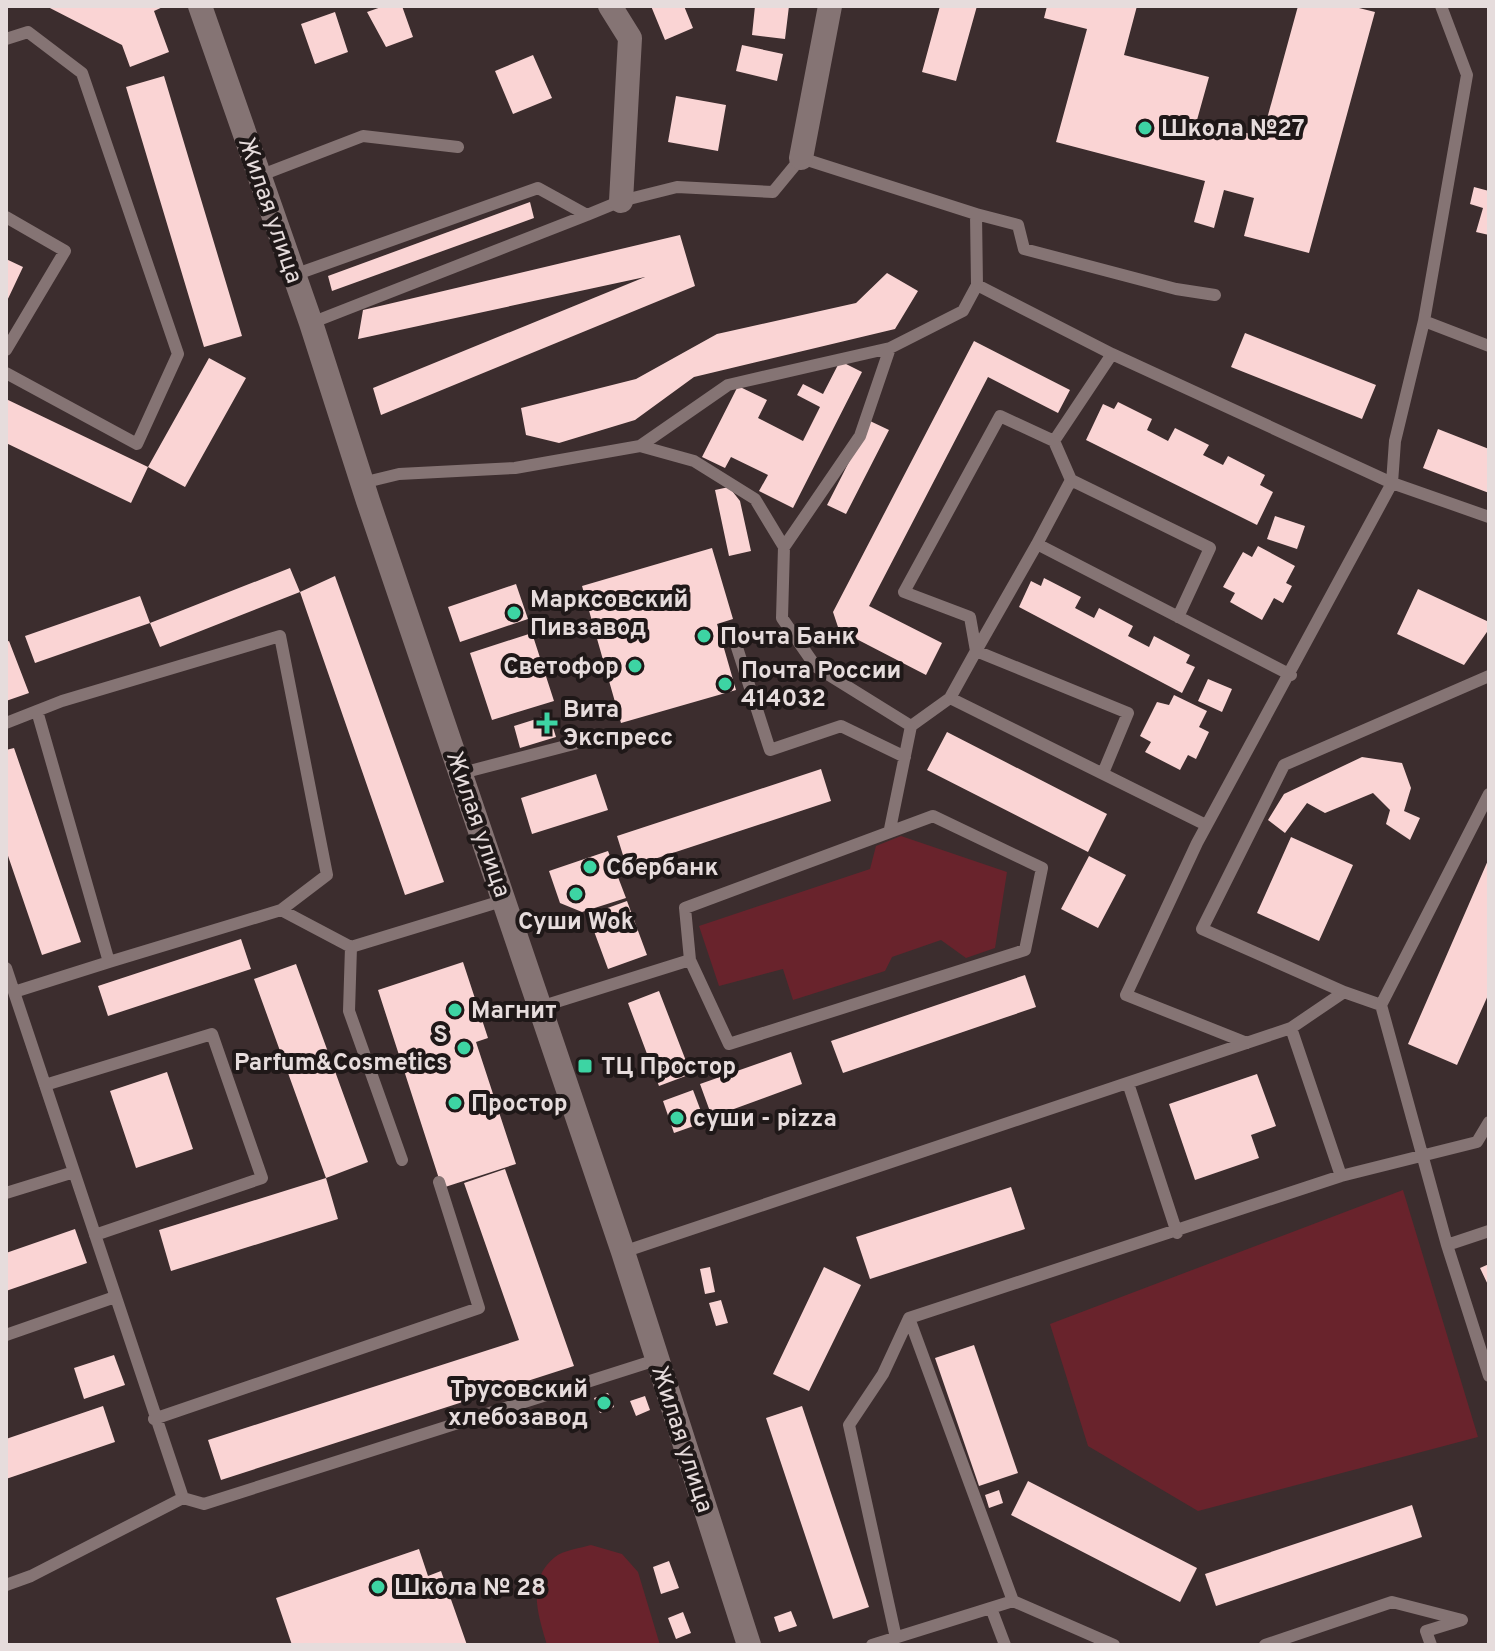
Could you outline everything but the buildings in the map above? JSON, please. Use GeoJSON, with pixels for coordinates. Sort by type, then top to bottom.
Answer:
{"type":"FeatureCollection","features":[{"type":"Feature","properties":{"kind":"street","name":"Жилая улица"},"geometry":{"type":"LineString","coordinates":[[200,6],[311,323],[362,483],[623,1252],[749,1645]]}},
{"type":"Feature","properties":{"kind":"street"},"geometry":{"type":"LineString","coordinates":[[610,6],[630,38],[621,201]]}},
{"type":"Feature","properties":{"kind":"street"},"geometry":{"type":"LineString","coordinates":[[801,158],[830,6]]}},
{"type":"Feature","properties":{"kind":"lane"},"geometry":{"type":"LineString","coordinates":[[1247,1043],[1126,995],[1206,825],[1291,675],[1392,483],[1395,441],[1424,321],[1467,75],[1441,6]]}},
{"type":"Feature","properties":{"kind":"lane"},"geometry":{"type":"LineString","coordinates":[[6,39],[28,32],[82,73],[178,354],[137,444],[6,373]]}},
{"type":"Feature","properties":{"kind":"lane"},"geometry":{"type":"LineString","coordinates":[[259,176],[363,136],[458,147]]}},
{"type":"Feature","properties":{"kind":"lane"},"geometry":{"type":"LineString","coordinates":[[311,323],[621,201],[677,187],[773,192],[801,158],[1018,225],[1024,249],[1176,289],[1215,295]]}},
{"type":"Feature","properties":{"kind":"lane"},"geometry":{"type":"LineString","coordinates":[[294,275],[538,188],[587,215]]}},
{"type":"Feature","properties":{"kind":"lane"},"geometry":{"type":"LineString","coordinates":[[362,483],[399,474],[515,468],[640,446],[728,385],[890,348],[963,311],[977,285],[976,214]]}},
{"type":"Feature","properties":{"kind":"lane"},"geometry":{"type":"LineString","coordinates":[[6,217],[65,251],[6,350]]}},
{"type":"Feature","properties":{"kind":"lane"},"geometry":{"type":"LineString","coordinates":[[977,285],[1112,354],[1392,483],[1489,517]]}},
{"type":"Feature","properties":{"kind":"lane"},"geometry":{"type":"LineString","coordinates":[[1424,321],[1489,346]]}},
{"type":"Feature","properties":{"kind":"lane"},"geometry":{"type":"LineString","coordinates":[[784,547],[860,436],[890,348]]}},
{"type":"Feature","properties":{"kind":"lane"},"geometry":{"type":"LineString","coordinates":[[1054,441],[1112,354]]}},
{"type":"Feature","properties":{"kind":"lane"},"geometry":{"type":"LineString","coordinates":[[976,651],[970,617],[904,592],[1000,416],[1054,441],[1071,480],[1210,548],[1178,617]]}},
{"type":"Feature","properties":{"kind":"lane"},"geometry":{"type":"LineString","coordinates":[[640,446],[694,461],[755,499],[784,547],[782,618],[816,667],[911,726]]}},
{"type":"Feature","properties":{"kind":"lane"},"geometry":{"type":"LineString","coordinates":[[890,829],[911,726],[950,698],[1071,480]]}},
{"type":"Feature","properties":{"kind":"lane"},"geometry":{"type":"LineString","coordinates":[[1037,544],[1291,675]]}},
{"type":"Feature","properties":{"kind":"lane"},"geometry":{"type":"LineString","coordinates":[[733,635],[770,750],[841,726],[905,757]]}},
{"type":"Feature","properties":{"kind":"lane"},"geometry":{"type":"LineString","coordinates":[[6,723],[280,636],[327,875],[281,910],[14,992]]}},
{"type":"Feature","properties":{"kind":"lane"},"geometry":{"type":"LineString","coordinates":[[976,651],[1128,713],[1103,773]]}},
{"type":"Feature","properties":{"kind":"lane"},"geometry":{"type":"LineString","coordinates":[[1381,1005],[1344,992],[1202,929],[1284,765],[1489,676]]}},
{"type":"Feature","properties":{"kind":"lane"},"geometry":{"type":"LineString","coordinates":[[950,698],[1206,825]]}},
{"type":"Feature","properties":{"kind":"lane"},"geometry":{"type":"LineString","coordinates":[[37,711],[109,962]]}},
{"type":"Feature","properties":{"kind":"lane"},"geometry":{"type":"LineString","coordinates":[[462,773],[593,739]]}},
{"type":"Feature","properties":{"kind":"lane"},"geometry":{"type":"LineString","coordinates":[[1489,794],[1381,1005],[1420,1156],[1489,1376]]}},
{"type":"Feature","properties":{"kind":"lane"},"geometry":{"type":"LineString","coordinates":[[933,816],[1042,868],[1025,950],[729,1044],[690,960],[685,908],[890,829],[933,816]]}},
{"type":"Feature","properties":{"kind":"lane"},"geometry":{"type":"LineString","coordinates":[[281,910],[351,947],[505,900]]}},
{"type":"Feature","properties":{"kind":"lane"},"geometry":{"type":"LineString","coordinates":[[351,947],[349,1011],[402,1160]]}},
{"type":"Feature","properties":{"kind":"lane"},"geometry":{"type":"LineString","coordinates":[[540,1007],[690,960]]}},
{"type":"Feature","properties":{"kind":"lane"},"geometry":{"type":"LineString","coordinates":[[6,968],[154,1419],[183,1498]]}},
{"type":"Feature","properties":{"kind":"lane"},"geometry":{"type":"LineString","coordinates":[[623,1252],[1291,1028],[1344,992]]}},
{"type":"Feature","properties":{"kind":"lane"},"geometry":{"type":"LineString","coordinates":[[1291,1028],[1341,1176]]}},
{"type":"Feature","properties":{"kind":"lane"},"geometry":{"type":"LineString","coordinates":[[45,1085],[212,1034],[262,1178],[95,1235]]}},
{"type":"Feature","properties":{"kind":"lane"},"geometry":{"type":"LineString","coordinates":[[1128,1083],[1177,1233]]}},
{"type":"Feature","properties":{"kind":"lane"},"geometry":{"type":"LineString","coordinates":[[896,1638],[849,1425],[883,1374],[909,1318],[1177,1233],[1341,1176],[1477,1142],[1489,1122]]}},
{"type":"Feature","properties":{"kind":"lane"},"geometry":{"type":"LineString","coordinates":[[6,1193],[74,1172]]}},
{"type":"Feature","properties":{"kind":"lane"},"geometry":{"type":"LineString","coordinates":[[154,1419],[479,1308],[439,1182]]}},
{"type":"Feature","properties":{"kind":"lane"},"geometry":{"type":"LineString","coordinates":[[1447,1245],[1489,1231]]}},
{"type":"Feature","properties":{"kind":"lane"},"geometry":{"type":"LineString","coordinates":[[6,1335],[115,1297]]}},
{"type":"Feature","properties":{"kind":"lane"},"geometry":{"type":"LineString","coordinates":[[909,1318],[1013,1601]]}},
{"type":"Feature","properties":{"kind":"lane"},"geometry":{"type":"LineString","coordinates":[[6,1585],[31,1576],[183,1498],[204,1504],[656,1360]]}},
{"type":"Feature","properties":{"kind":"lane"},"geometry":{"type":"LineString","coordinates":[[872,1645],[1013,1601],[1114,1645]]}},
{"type":"Feature","properties":{"kind":"lane"},"geometry":{"type":"LineString","coordinates":[[1265,1645],[1392,1602],[1462,1620],[1426,1631],[1431,1645]]}},
{"type":"Feature","properties":{"kind":"lane"},"geometry":{"type":"LineString","coordinates":[[991,1608],[1005,1645]]}},
{"type":"Feature","properties":{"kind":"shaded area"},"geometry":{"type":"Polygon","coordinates":[[[901,836],[1007,872],[995,948],[966,958],[941,940],[892,957],[885,971],[793,1000],[783,969],[719,986],[699,926],[870,869],[876,846],[901,836]]]}},
{"type":"Feature","properties":{"kind":"shaded area"},"geometry":{"type":"Polygon","coordinates":[[[1403,1190],[1478,1437],[1198,1511],[1088,1446],[1050,1324],[1403,1190]]]}},
{"type":"Feature","properties":{"kind":"shaded area"},"geometry":{"type":"Polygon","coordinates":[[[591,1545],[622,1554],[638,1572],[660,1645],[547,1645],[538,1610],[540,1576],[555,1557],[591,1545]]]}},
{"type":"Feature","properties":{"kind":"place","name":"Школа №27"},"geometry":{"type":"Point","coordinates":[1145,128]}},
{"type":"Feature","properties":{"kind":"place","name":"Марксовский Пивзавод"},"geometry":{"type":"Point","coordinates":[514,613]}},
{"type":"Feature","properties":{"kind":"place","name":"Почта Банк"},"geometry":{"type":"Point","coordinates":[704,636]}},
{"type":"Feature","properties":{"kind":"place","name":"Светофор"},"geometry":{"type":"Point","coordinates":[635,666]}},
{"type":"Feature","properties":{"kind":"place","name":"Почта России 414032"},"geometry":{"type":"Point","coordinates":[725,684]}},
{"type":"Feature","properties":{"kind":"place","name":"Вита Экспресс"},"geometry":{"type":"Point","coordinates":[547,723]}},
{"type":"Feature","properties":{"kind":"place","name":"Сбербанк"},"geometry":{"type":"Point","coordinates":[590,867]}},
{"type":"Feature","properties":{"kind":"place","name":"Суши Wok"},"geometry":{"type":"Point","coordinates":[576,894]}},
{"type":"Feature","properties":{"kind":"place","name":"Магнит"},"geometry":{"type":"Point","coordinates":[455,1010]}},
{"type":"Feature","properties":{"kind":"place","name":"S Parfum&Cosmetics"},"geometry":{"type":"Point","coordinates":[464,1048]}},
{"type":"Feature","properties":{"kind":"place","name":"ТЦ Простор"},"geometry":{"type":"Point","coordinates":[585,1066]}},
{"type":"Feature","properties":{"kind":"place","name":"Простор"},"geometry":{"type":"Point","coordinates":[455,1103]}},
{"type":"Feature","properties":{"kind":"place","name":"суши - pizza"},"geometry":{"type":"Point","coordinates":[677,1118]}},
{"type":"Feature","properties":{"kind":"place","name":"Трусовский хлебозавод"},"geometry":{"type":"Point","coordinates":[604,1403]}},
{"type":"Feature","properties":{"kind":"place","name":"Школа № 28"},"geometry":{"type":"Point","coordinates":[378,1587]}}]}
